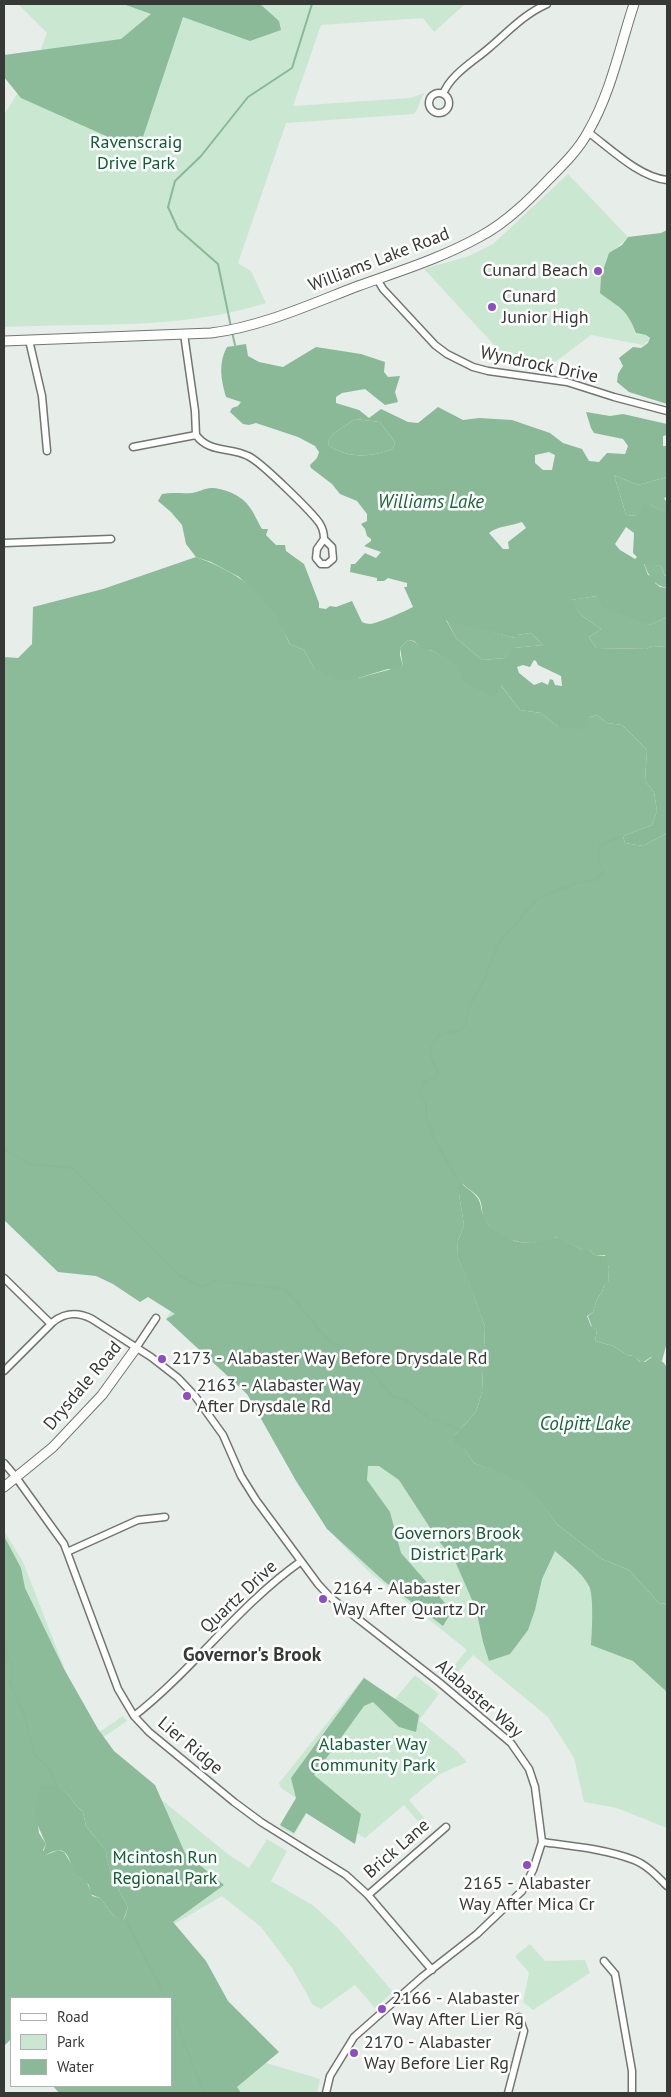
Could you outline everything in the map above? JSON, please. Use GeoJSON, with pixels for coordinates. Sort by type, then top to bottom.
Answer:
{"type":"FeatureCollection","features":[{"type":"Feature","properties":{"kind":"main road","name":"Williams Lake Road"},"geometry":{"type":"LineString","coordinates":[[4,341],[211,333],[236,329],[455,250],[482,236],[524,205],[563,166],[588,132],[611,78],[634,4]]}},
{"type":"Feature","properties":{"kind":"main road","name":"Drysdale Road"},"geometry":{"type":"LineString","coordinates":[[4,1487],[15,1476],[53,1447],[102,1395],[136,1348]]}},
{"type":"Feature","properties":{"kind":"street"},"geometry":{"type":"LineString","coordinates":[[443,94],[446,87],[464,68],[525,16],[547,4]]}},
{"type":"Feature","properties":{"kind":"street"},"geometry":{"type":"LineString","coordinates":[[588,132],[640,171],[656,178],[667,180]]}},
{"type":"Feature","properties":{"kind":"street","name":"Wyndrock Drive"},"geometry":{"type":"LineString","coordinates":[[377,279],[435,345],[461,362],[488,371],[567,382],[614,398],[667,411]]}},
{"type":"Feature","properties":{"kind":"street"},"geometry":{"type":"LineString","coordinates":[[184,334],[195,411],[196,435],[208,446],[241,453],[255,460],[318,522],[324,539]]}},
{"type":"Feature","properties":{"kind":"street"},"geometry":{"type":"LineString","coordinates":[[29,340],[41,390],[47,451]]}},
{"type":"Feature","properties":{"kind":"street"},"geometry":{"type":"LineString","coordinates":[[133,447],[196,435]]}},
{"type":"Feature","properties":{"kind":"street"},"geometry":{"type":"LineString","coordinates":[[4,542],[111,539]]}},
{"type":"Feature","properties":{"kind":"street"},"geometry":{"type":"LineString","coordinates":[[4,1278],[51,1324],[4,1371]]}},
{"type":"Feature","properties":{"kind":"street","name":"Alabaster Way"},"geometry":{"type":"LineString","coordinates":[[51,1324],[66,1314],[82,1314],[151,1356],[178,1378],[211,1417],[223,1436],[241,1476],[256,1500],[300,1562],[330,1597],[443,1686],[511,1743],[528,1769],[535,1787],[539,1806],[542,1842],[533,1870],[522,1891],[477,1934],[354,2037],[330,2076],[326,2093]]}},
{"type":"Feature","properties":{"kind":"street","name":"Drysdale Road"},"geometry":{"type":"LineString","coordinates":[[136,1348],[156,1318]]}},
{"type":"Feature","properties":{"kind":"street","name":"Lier Ridge"},"geometry":{"type":"LineString","coordinates":[[4,1463],[46,1518],[67,1552],[120,1694],[134,1716],[149,1732],[234,1802],[346,1875],[368,1894],[432,1970]]}},
{"type":"Feature","properties":{"kind":"street"},"geometry":{"type":"LineString","coordinates":[[67,1552],[138,1520],[165,1517]]}},
{"type":"Feature","properties":{"kind":"street","name":"Quartz Drive"},"geometry":{"type":"LineString","coordinates":[[134,1716],[177,1680],[253,1599],[300,1562]]}},
{"type":"Feature","properties":{"kind":"street","name":"Brick Lane"},"geometry":{"type":"LineString","coordinates":[[368,1894],[446,1827]]}},
{"type":"Feature","properties":{"kind":"street"},"geometry":{"type":"LineString","coordinates":[[542,1842],[635,1860],[652,1870],[667,1886]]}},
{"type":"Feature","properties":{"kind":"street"},"geometry":{"type":"LineString","coordinates":[[604,1961],[615,1974],[632,2071],[632,2093]]}},
{"type":"Feature","properties":{"kind":"street"},"geometry":{"type":"LineString","coordinates":[[508,2093],[524,2030],[519,2017]]}},
{"type":"Feature","properties":{"kind":"green space","name":"Ravenscraig Drive Park"},"geometry":{"type":"Polygon","coordinates":[[[18,4],[465,4],[434,32],[423,18],[321,25],[293,106],[410,98],[425,93],[414,114],[286,123],[238,263],[251,271],[266,303],[202,318],[136,324],[4,327],[4,115],[35,65],[47,33],[18,4]]]}},
{"type":"Feature","properties":{"kind":"green space"},"geometry":{"type":"Polygon","coordinates":[[[126,4],[260,4],[279,21],[281,30],[250,41],[183,17],[140,146],[124,144],[21,98],[4,77],[4,55],[121,39],[151,14],[126,4]]]}},
{"type":"Feature","properties":{"kind":"green space"},"geometry":{"type":"Polygon","coordinates":[[[568,174],[628,237],[607,257],[601,276],[600,292],[626,312],[637,334],[646,335],[650,340],[643,345],[591,335],[546,369],[510,362],[424,269],[469,256],[493,244],[568,174]]]}},
{"type":"Feature","properties":{"kind":"green space"},"geometry":{"type":"Polygon","coordinates":[[[355,419],[380,422],[395,442],[393,449],[376,454],[353,455],[329,446],[328,441],[333,434],[355,419]]]}},
{"type":"Feature","properties":{"kind":"green space"},"geometry":{"type":"Polygon","coordinates":[[[614,475],[638,485],[667,477],[667,497],[664,498],[667,503],[667,511],[665,513],[650,505],[636,516],[626,515],[614,475]]]}},
{"type":"Feature","properties":{"kind":"green space"},"geometry":{"type":"Polygon","coordinates":[[[196,557],[231,573],[262,596],[277,616],[290,644],[304,650],[314,668],[358,678],[403,666],[400,648],[408,640],[500,684],[520,710],[541,713],[558,727],[597,715],[607,723],[622,725],[647,750],[645,781],[654,792],[657,811],[652,825],[623,836],[625,843],[643,846],[667,833],[667,1342],[662,1361],[651,1357],[642,1363],[632,1355],[629,1356],[613,1346],[595,1341],[597,1330],[592,1327],[588,1316],[593,1312],[604,1285],[608,1283],[609,1269],[605,1255],[595,1255],[589,1250],[582,1250],[557,1237],[539,1243],[529,1243],[519,1242],[500,1235],[484,1220],[478,1197],[463,1184],[459,1194],[464,1225],[458,1241],[457,1257],[468,1279],[485,1327],[482,1392],[476,1412],[455,1435],[474,1463],[525,1482],[558,1525],[602,1559],[629,1570],[659,1603],[667,1604],[667,1692],[633,1661],[591,1645],[591,1591],[578,1571],[555,1551],[542,1579],[528,1630],[510,1654],[489,1661],[476,1609],[455,1561],[438,1540],[399,1480],[379,1466],[368,1466],[367,1480],[390,1512],[401,1553],[452,1611],[443,1626],[384,1581],[327,1529],[295,1479],[247,1394],[166,1319],[175,1314],[148,1297],[140,1302],[113,1284],[96,1276],[58,1272],[4,1220],[4,657],[18,658],[32,644],[33,607],[103,589],[196,557]]]}},
{"type":"Feature","properties":{"kind":"green space"},"geometry":{"type":"Polygon","coordinates":[[[644,563],[661,566],[665,576],[667,573],[667,588],[658,585],[652,579],[644,563]]]}},
{"type":"Feature","properties":{"kind":"green space"},"geometry":{"type":"Polygon","coordinates":[[[597,596],[650,625],[667,617],[667,647],[652,646],[647,649],[596,648],[589,637],[601,629],[581,615],[570,600],[597,596]]]}},
{"type":"Feature","properties":{"kind":"green space"},"geometry":{"type":"Polygon","coordinates":[[[446,619],[515,638],[516,635],[531,633],[543,645],[514,648],[505,658],[482,660],[456,638],[446,619]]]}},
{"type":"Feature","properties":{"kind":"green space","name":"Governors Brook District Park"},"geometry":{"type":"Polygon","coordinates":[[[190,1282],[357,1357],[667,1655],[667,1828],[617,1808],[584,1802],[574,1758],[548,1717],[473,1655],[450,1681],[445,1677],[467,1650],[368,1571],[337,1539],[299,1487],[256,1405],[235,1376],[166,1319],[190,1282]]]}},
{"type":"Feature","properties":{"kind":"green space","name":"Mcintosh Run Regional Park"},"geometry":{"type":"Polygon","coordinates":[[[4,1531],[23,1562],[74,1693],[95,1735],[123,1716],[127,1721],[99,1740],[124,1769],[229,1855],[249,1868],[267,1839],[287,1851],[271,1881],[314,1906],[339,1929],[393,1992],[375,2008],[355,1985],[321,2009],[313,2005],[292,1968],[261,1927],[222,1896],[174,1924],[266,2063],[320,2079],[317,2093],[205,2093],[172,1997],[4,1643],[4,1531]]]}},
{"type":"Feature","properties":{"kind":"green space"},"geometry":{"type":"Polygon","coordinates":[[[4,1536],[21,1568],[25,1588],[64,1669],[98,1729],[114,1751],[155,1785],[185,1853],[224,1885],[173,1922],[206,1961],[228,2001],[279,2052],[237,2087],[241,2093],[59,2093],[54,2087],[172,2087],[172,1997],[10,1997],[10,2040],[4,2046],[4,1536]],[[58,1787],[38,1825],[39,1833],[46,1844],[43,1850],[46,1855],[58,1850],[64,1852],[80,1878],[87,1882],[92,1896],[100,1898],[114,1916],[124,1920],[128,1907],[113,1879],[106,1851],[86,1826],[83,1812],[69,1795],[58,1787]]]}},
{"type":"Feature","properties":{"kind":"green space","name":"Alabaster Way Community Park"},"geometry":{"type":"Polygon","coordinates":[[[415,1675],[439,1694],[419,1720],[458,1752],[467,1762],[440,1774],[409,1800],[430,1825],[428,1833],[404,1805],[365,1838],[311,1806],[294,1835],[280,1827],[296,1798],[281,1788],[279,1783],[364,1677],[394,1700],[415,1675]]]}},
{"type":"Feature","properties":{"kind":"green space"},"geometry":{"type":"Polygon","coordinates":[[[364,1678],[419,1715],[416,1732],[399,1727],[373,1702],[364,1706],[314,1775],[361,1814],[355,1844],[306,1813],[294,1833],[280,1825],[296,1798],[291,1778],[364,1678]]]}},
{"type":"Feature","properties":{"kind":"green space"},"geometry":{"type":"Polygon","coordinates":[[[530,1944],[545,1961],[585,1960],[590,1973],[533,2010],[523,2002],[529,1973],[515,1956],[530,1944]]]}},
{"type":"Feature","properties":{"kind":"water"},"geometry":{"type":"Polygon","coordinates":[[[667,230],[667,404],[629,392],[617,382],[618,374],[623,366],[619,358],[633,347],[641,348],[648,343],[650,338],[636,333],[625,313],[600,293],[601,276],[609,253],[622,245],[628,237],[661,233],[667,230]]]}},
{"type":"Feature","properties":{"kind":"water","name":"Williams Lake"},"geometry":{"type":"Polygon","coordinates":[[[246,344],[248,356],[259,362],[283,367],[316,347],[361,354],[385,362],[384,372],[388,377],[400,376],[395,392],[398,402],[385,405],[365,389],[342,393],[336,397],[336,403],[359,410],[369,418],[381,409],[408,422],[418,423],[438,407],[463,420],[479,418],[512,420],[550,433],[563,443],[582,449],[589,461],[599,462],[607,453],[625,454],[628,446],[623,439],[594,433],[586,412],[610,416],[623,414],[667,424],[667,435],[663,436],[663,446],[667,446],[667,477],[638,485],[614,475],[626,515],[636,516],[644,505],[650,505],[664,512],[667,511],[667,573],[665,576],[661,566],[644,564],[648,575],[655,578],[655,583],[660,587],[667,588],[667,617],[650,625],[602,607],[597,596],[571,600],[581,615],[601,629],[589,637],[596,648],[647,649],[652,646],[667,647],[667,833],[643,846],[625,843],[623,836],[652,825],[657,811],[654,792],[645,781],[647,750],[622,725],[607,723],[597,715],[590,717],[585,729],[558,727],[541,713],[520,710],[501,685],[493,697],[463,682],[457,664],[433,651],[423,649],[414,641],[408,640],[400,648],[403,666],[394,670],[388,669],[340,681],[314,668],[304,650],[290,644],[276,615],[256,592],[239,577],[211,562],[196,557],[186,544],[182,525],[158,501],[162,494],[192,493],[209,488],[221,489],[245,501],[262,529],[268,529],[266,535],[276,545],[285,545],[286,551],[304,564],[319,603],[319,608],[336,607],[352,601],[362,622],[370,624],[413,607],[404,587],[407,587],[407,583],[388,578],[384,581],[377,581],[377,578],[350,572],[351,564],[355,564],[365,553],[376,558],[381,552],[364,546],[371,539],[367,536],[361,524],[367,521],[367,514],[357,501],[340,494],[332,484],[311,468],[310,465],[317,458],[319,452],[315,446],[298,437],[256,423],[243,424],[230,412],[232,408],[238,406],[241,402],[226,397],[224,391],[221,365],[227,347],[246,344]],[[355,419],[333,434],[328,441],[329,446],[353,455],[385,452],[393,449],[395,442],[380,422],[355,419]],[[549,452],[535,455],[535,463],[543,470],[552,470],[555,455],[549,452]],[[522,522],[496,529],[489,533],[503,549],[509,549],[508,542],[526,528],[522,522]],[[626,527],[615,544],[620,550],[635,559],[637,557],[633,553],[634,533],[626,527]],[[446,620],[456,638],[482,660],[505,658],[513,648],[543,645],[531,633],[517,635],[515,638],[446,620]],[[534,660],[530,667],[523,665],[517,667],[519,673],[534,685],[542,682],[548,685],[550,679],[553,680],[555,685],[562,686],[561,676],[538,665],[536,661],[534,660]]]}},
{"type":"Feature","properties":{"kind":"water","name":"Colpitt Lake"},"geometry":{"type":"Polygon","coordinates":[[[459,1182],[477,1197],[483,1216],[489,1225],[507,1238],[528,1243],[558,1237],[582,1250],[589,1250],[595,1255],[606,1256],[609,1269],[608,1284],[604,1285],[593,1312],[587,1316],[591,1326],[597,1330],[595,1341],[613,1346],[629,1356],[633,1355],[640,1362],[645,1362],[652,1357],[663,1362],[667,1368],[667,1604],[659,1603],[629,1570],[602,1559],[558,1525],[525,1483],[474,1463],[465,1450],[454,1443],[455,1435],[476,1412],[482,1392],[485,1327],[468,1280],[457,1257],[458,1241],[464,1225],[459,1182]]]}},
{"type":"Feature","properties":{"kind":"water"},"geometry":{"type":"Polygon","coordinates":[[[56,1785],[69,1795],[83,1812],[86,1826],[106,1851],[113,1879],[128,1907],[123,1921],[114,1916],[100,1898],[90,1894],[88,1884],[74,1871],[64,1852],[60,1850],[46,1855],[43,1853],[46,1844],[37,1822],[36,1804],[41,1787],[56,1785]]]}},
{"type":"Feature","properties":{"kind":"waterway"},"geometry":{"type":"LineString","coordinates":[[231,327],[218,264],[178,229],[168,207],[175,181],[201,156],[248,97],[292,68],[312,4]]}},
{"type":"Feature","properties":{"kind":"waterway"},"geometry":{"type":"LineString","coordinates":[[232,332],[235,345]]}},
{"type":"Feature","properties":{"kind":"waterway"},"geometry":{"type":"LineString","coordinates":[[459,1182],[434,1139],[426,1116],[426,1104],[419,1094],[424,1082],[436,1077],[438,1072],[431,1059],[430,1048],[439,1035],[462,1029],[466,1023],[468,1009],[484,980],[498,944],[538,898],[576,883],[596,880],[603,871],[598,860],[600,845],[623,836]]}},
{"type":"Feature","properties":{"kind":"waterway"},"geometry":{"type":"LineString","coordinates":[[4,1149],[29,1164],[73,1168],[180,1276],[203,1287],[215,1281],[285,1289],[330,1342],[351,1352],[360,1353],[369,1369],[394,1397],[405,1399],[430,1419],[460,1430]]}},
{"type":"Feature","properties":{"kind":"waterway"},"geometry":{"type":"LineString","coordinates":[[4,1645],[13,1669],[10,1682],[24,1716],[35,1755],[49,1768],[56,1785]]}},
{"type":"Feature","properties":{"kind":"waterway"},"geometry":{"type":"LineString","coordinates":[[125,1919],[165,1997]]}},
{"type":"Feature","properties":{"kind":"waterway"},"geometry":{"type":"LineString","coordinates":[[172,2012],[204,2093]]}},
{"type":"Feature","properties":{"kind":"place","name":"Cunard Beach"},"geometry":{"type":"Point","coordinates":[598,271]}},
{"type":"Feature","properties":{"kind":"place","name":"Cunard Junior High"},"geometry":{"type":"Point","coordinates":[492,307]}},
{"type":"Feature","properties":{"kind":"place","name":"2173 - Alabaster Way Before Drysdale Rd"},"geometry":{"type":"Point","coordinates":[162,1359]}},
{"type":"Feature","properties":{"kind":"place","name":"2163 - Alabaster Way After Drysdale Rd"},"geometry":{"type":"Point","coordinates":[187,1396]}},
{"type":"Feature","properties":{"kind":"place","name":"2164 - Alabaster Way After Quartz Dr"},"geometry":{"type":"Point","coordinates":[323,1599]}},
{"type":"Feature","properties":{"kind":"place","name":"2165 - Alabaster Way After Mica Cr"},"geometry":{"type":"Point","coordinates":[527,1865]}},
{"type":"Feature","properties":{"kind":"place","name":"2166 - Alabaster Way After Lier Rg"},"geometry":{"type":"Point","coordinates":[382,2009]}},
{"type":"Feature","properties":{"kind":"place","name":"2170 - Alabaster Way Before Lier Rg"},"geometry":{"type":"Point","coordinates":[354,2053]}},
{"type":"Feature","properties":{"kind":"district","name":"Governor's Brook"},"geometry":{"type":"Point","coordinates":[252,1656]}}]}
